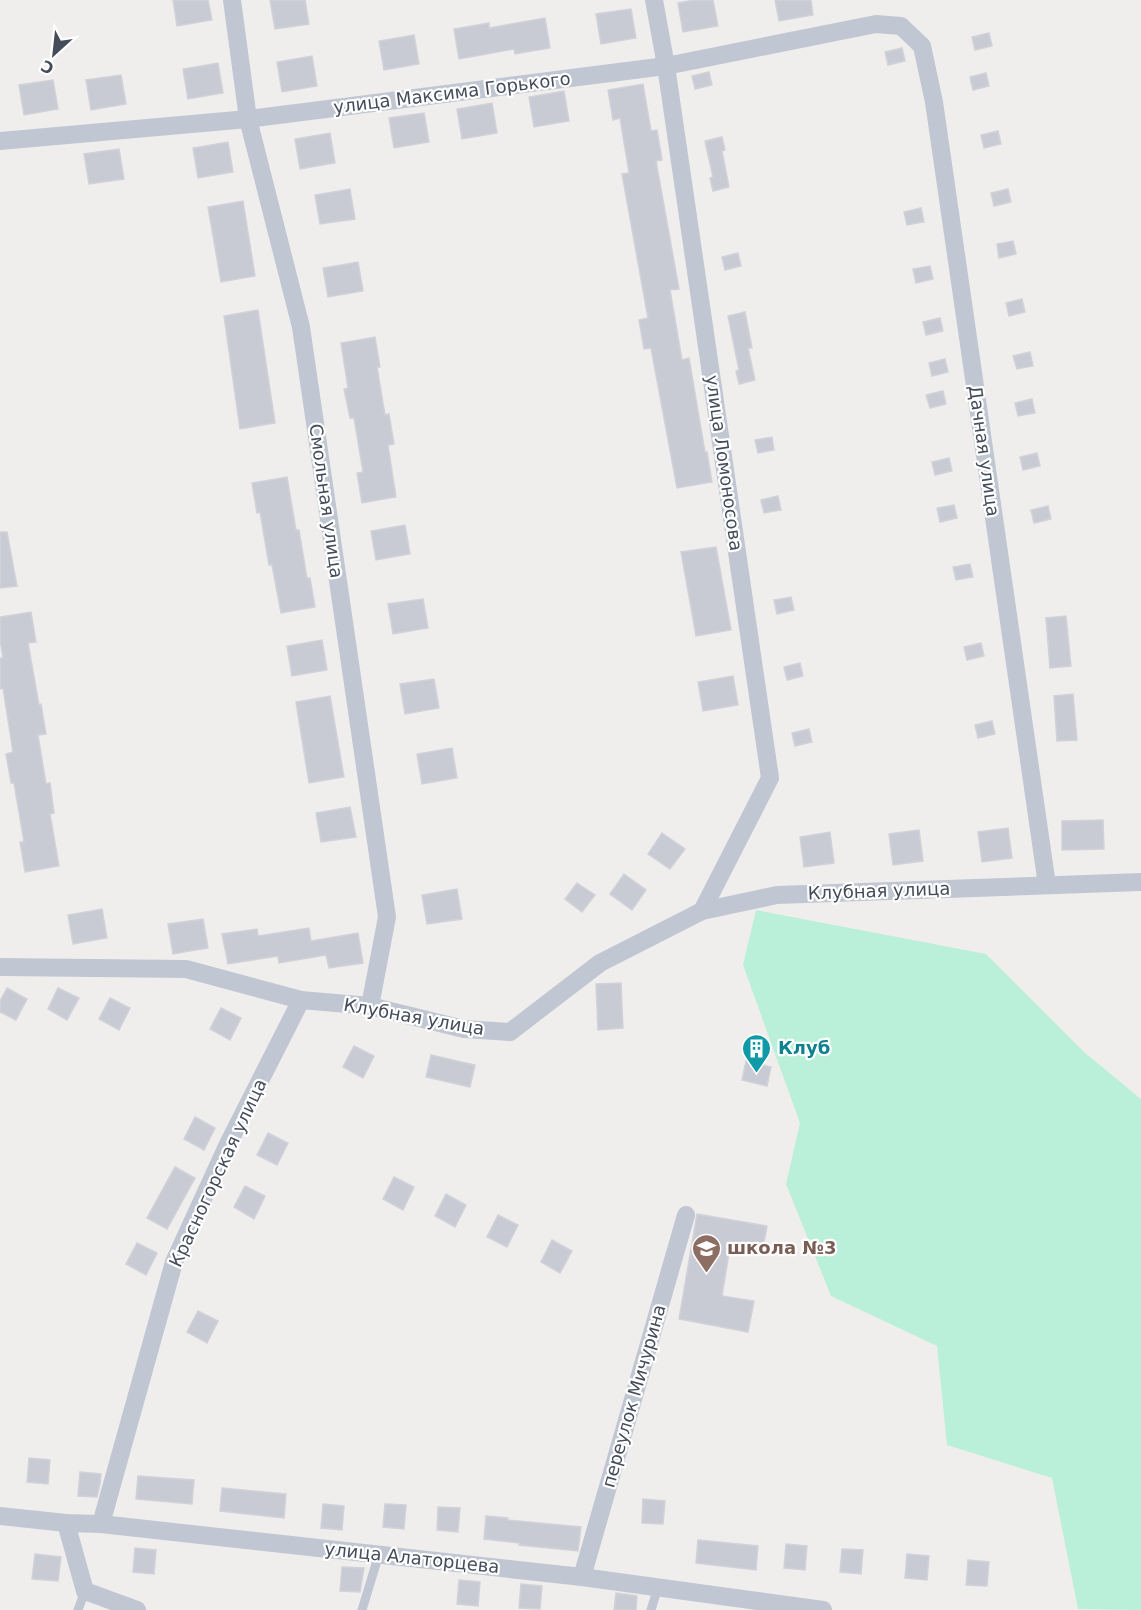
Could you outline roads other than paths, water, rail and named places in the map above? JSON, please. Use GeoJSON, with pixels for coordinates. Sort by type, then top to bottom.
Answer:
{"type":"FeatureCollection","features":[{"type":"Feature","properties":{"kind":"street","name":"Смольная улица"},"geometry":{"type":"LineString","coordinates":[[232,0],[248,119],[301,327],[387,917],[370,1006]]}},
{"type":"Feature","properties":{"kind":"street","name":"улица Ломоносова"},"geometry":{"type":"LineString","coordinates":[[654,0],[666,66],[770,778],[702,911]]}},
{"type":"Feature","properties":{"kind":"street","name":"улица Максима Горького"},"geometry":{"type":"LineString","coordinates":[[0,141],[248,119],[666,66],[876,24],[901,26]]}},
{"type":"Feature","properties":{"kind":"street","name":"Дачная улица"},"geometry":{"type":"LineString","coordinates":[[901,26],[922,46],[934,102],[1047,885]]}},
{"type":"Feature","properties":{"kind":"street","name":"Клубная улица"},"geometry":{"type":"LineString","coordinates":[[0,967],[186,969],[301,1000],[370,1006],[464,1029],[510,1032],[600,963],[702,911],[777,895],[1141,882]]}},
{"type":"Feature","properties":{"kind":"street","name":"Красногорская улица"},"geometry":{"type":"LineString","coordinates":[[101,1524],[174,1262],[228,1144],[301,1000]]}},
{"type":"Feature","properties":{"kind":"street","name":"переулок Мичурина"},"geometry":{"type":"LineString","coordinates":[[582,1577],[686,1215]]}},
{"type":"Feature","properties":{"kind":"street","name":"улица Алаторцева"},"geometry":{"type":"LineString","coordinates":[[0,1516],[101,1524],[582,1577],[823,1610]]}},
{"type":"Feature","properties":{"kind":"street"},"geometry":{"type":"LineString","coordinates":[[66,1523],[85,1591],[137,1610]]}},
{"type":"Feature","properties":{"kind":"lane"},"geometry":{"type":"LineString","coordinates":[[362,1610],[379,1554]]}},
{"type":"Feature","properties":{"kind":"lane"},"geometry":{"type":"LineString","coordinates":[[651,1610],[658,1587]]}},
{"type":"Feature","properties":{"kind":"lane"},"geometry":{"type":"LineString","coordinates":[[78,1610],[85,1591]]}},
{"type":"Feature","properties":{"kind":"place","name":"Клуб"},"geometry":{"type":"Point","coordinates":[757,1074]}},
{"type":"Feature","properties":{"kind":"place","name":"школа №3"},"geometry":{"type":"Point","coordinates":[706,1274]}}]}
